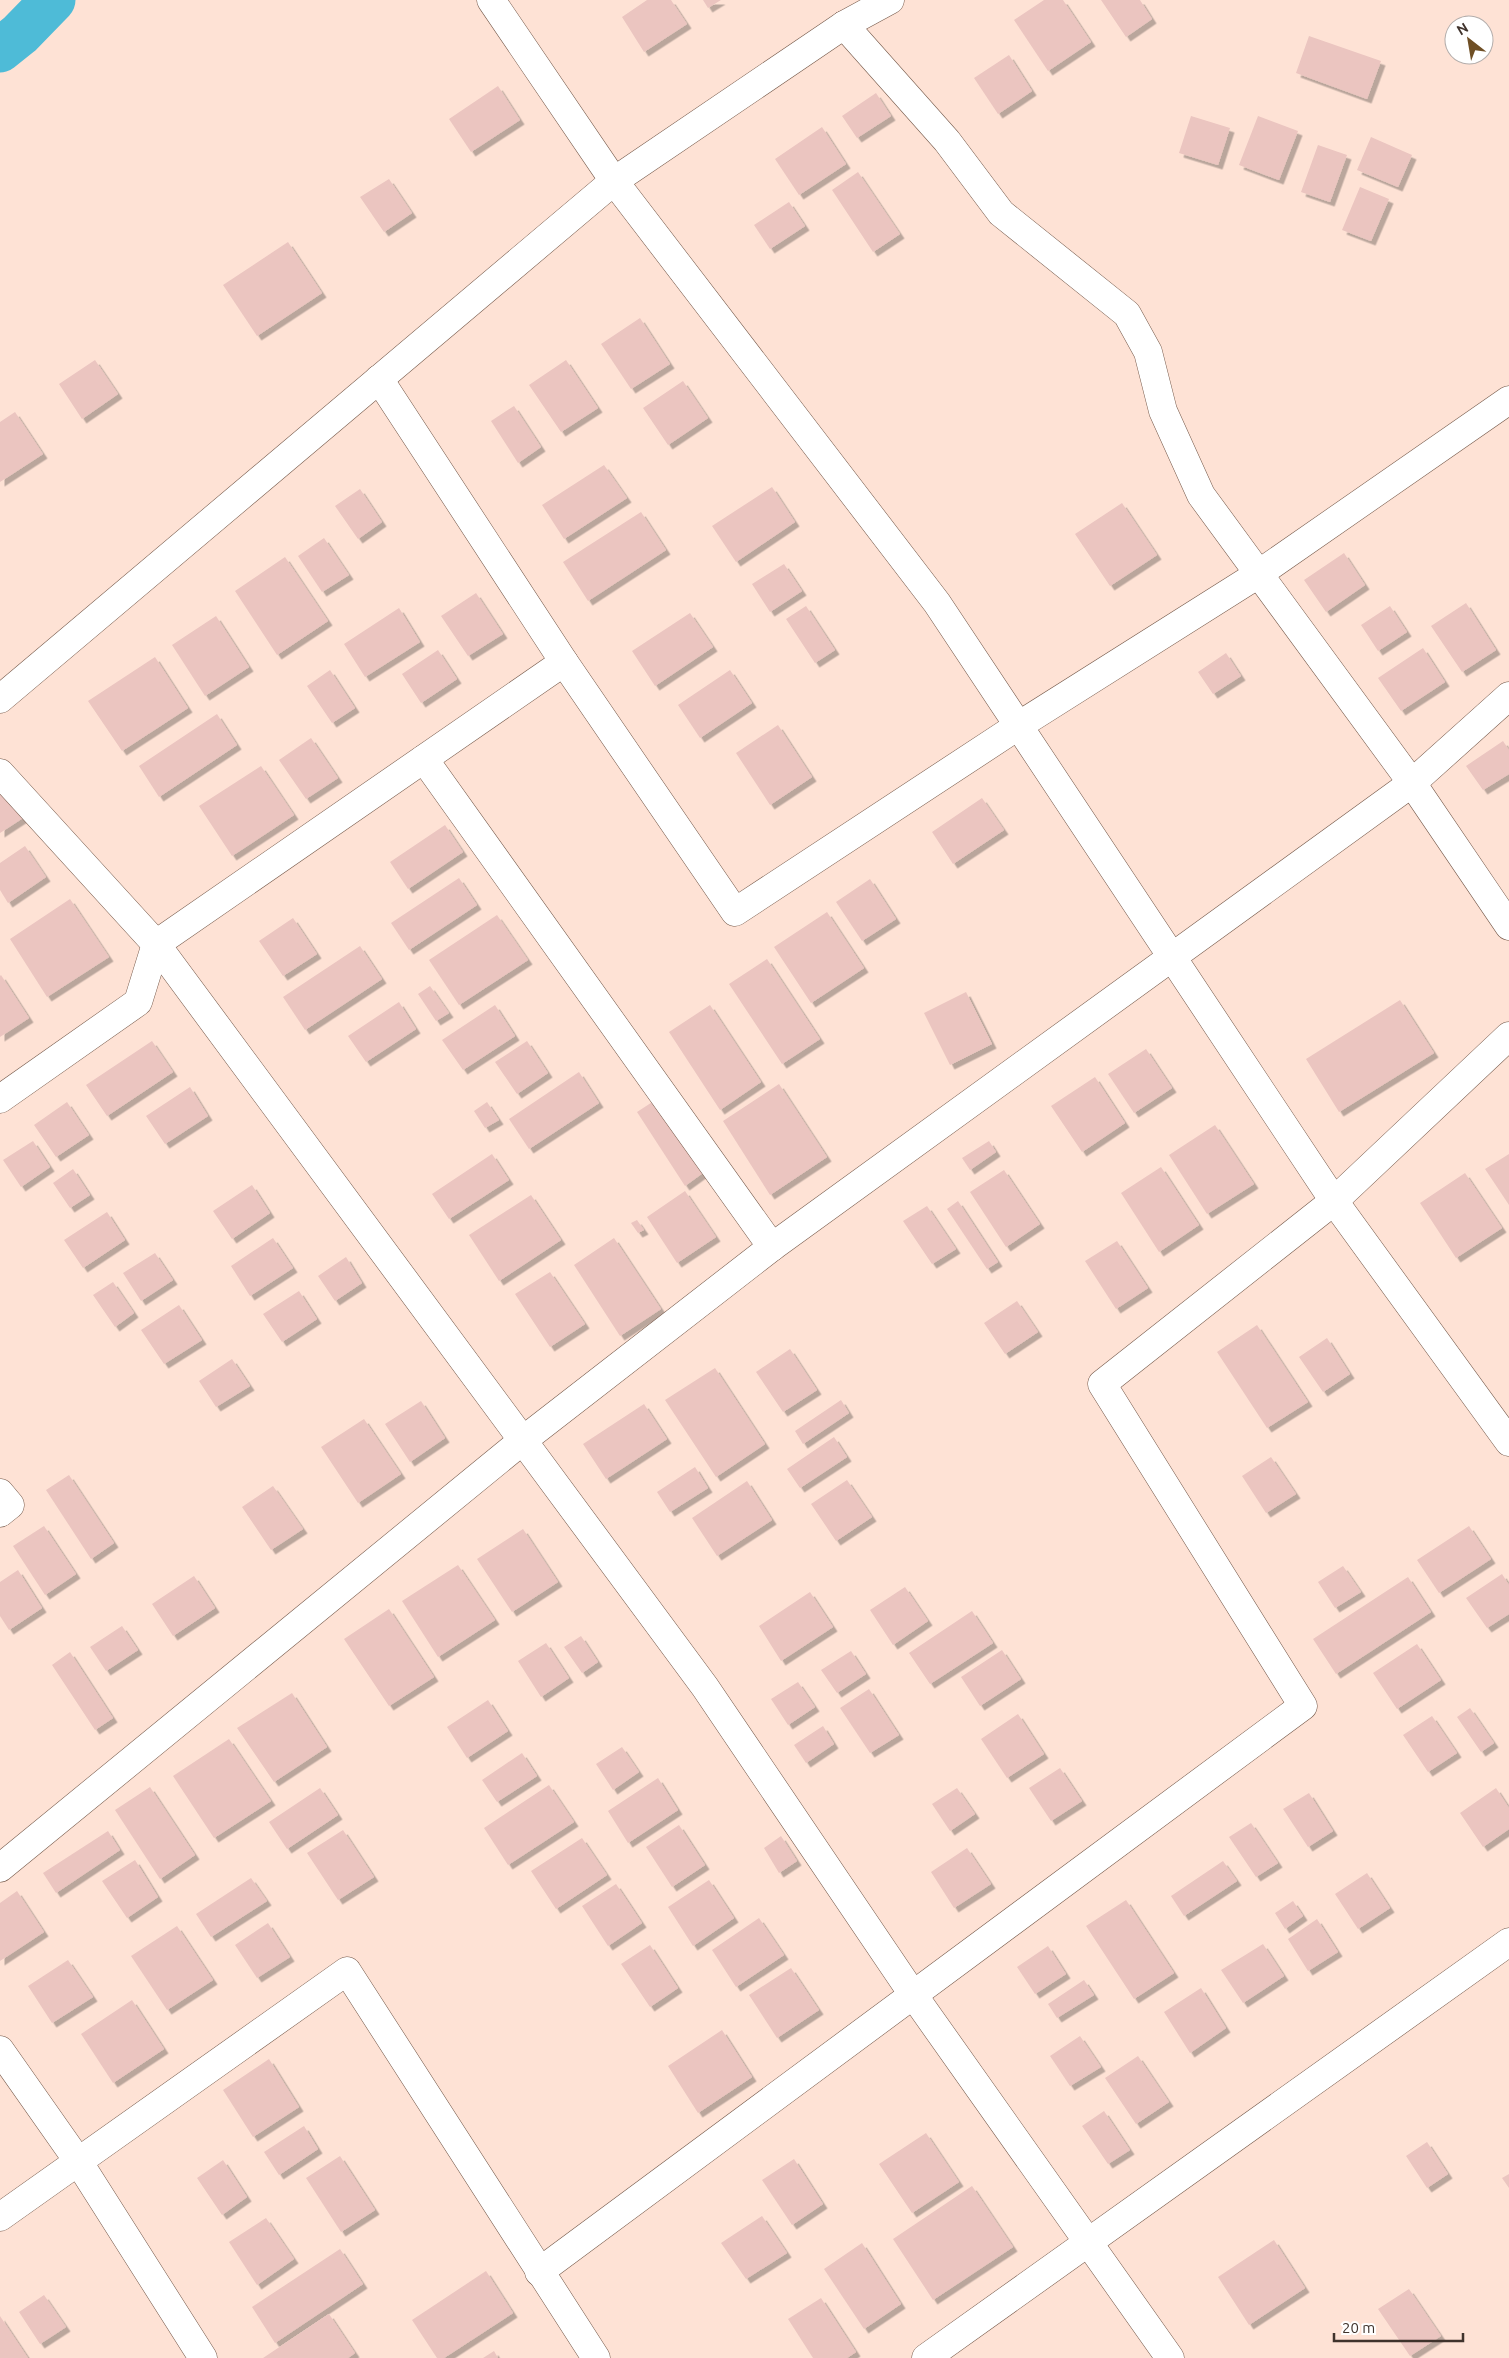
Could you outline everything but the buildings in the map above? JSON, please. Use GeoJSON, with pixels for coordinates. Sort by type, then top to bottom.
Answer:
{"type":"FeatureCollection","features":[{"type":"Feature","properties":{"kind":"street"},"geometry":{"type":"LineString","coordinates":[[491,0],[614,181],[937,603],[1334,1201],[1509,1442]]}},
{"type":"Feature","properties":{"kind":"street"},"geometry":{"type":"LineString","coordinates":[[0,700],[614,181],[844,24],[890,0]]}},
{"type":"Feature","properties":{"kind":"street"},"geometry":{"type":"LineString","coordinates":[[844,24],[947,141],[1001,212],[1127,314],[1148,352],[1163,411],[1201,495],[1257,575],[1412,782],[1509,926]]}},
{"type":"Feature","properties":{"kind":"street"},"geometry":{"type":"LineString","coordinates":[[379,379],[564,662],[735,912],[1018,726],[1257,575],[1509,400]]}},
{"type":"Feature","properties":{"kind":"street"},"geometry":{"type":"LineString","coordinates":[[0,1099],[138,1002],[156,944],[564,662]]}},
{"type":"Feature","properties":{"kind":"street"},"geometry":{"type":"LineString","coordinates":[[0,1868],[522,1441],[772,1247],[1412,782],[1509,696]]}},
{"type":"Feature","properties":{"kind":"street"},"geometry":{"type":"LineString","coordinates":[[424,759],[772,1247]]}},
{"type":"Feature","properties":{"kind":"street"},"geometry":{"type":"LineString","coordinates":[[0,773],[156,944],[705,1687],[914,1996],[1170,2358]]}},
{"type":"Feature","properties":{"kind":"street"},"geometry":{"type":"LineString","coordinates":[[539,2272],[1303,1706],[1102,1384],[1334,1201],[1509,1036]]}},
{"type":"Feature","properties":{"kind":"street"},"geometry":{"type":"LineString","coordinates":[[0,1493],[10,1505],[0,1512]]}},
{"type":"Feature","properties":{"kind":"street"},"geometry":{"type":"LineString","coordinates":[[926,2358],[1509,1942]]}},
{"type":"Feature","properties":{"kind":"street"},"geometry":{"type":"LineString","coordinates":[[0,2217],[347,1971],[596,2358]]}},
{"type":"Feature","properties":{"kind":"street"},"geometry":{"type":"LineString","coordinates":[[0,2050],[78,2161],[203,2358]]}},
{"type":"Feature","properties":{"kind":"waterway"},"geometry":{"type":"LineString","coordinates":[[0,50],[20,34],[53,0]]}}]}
